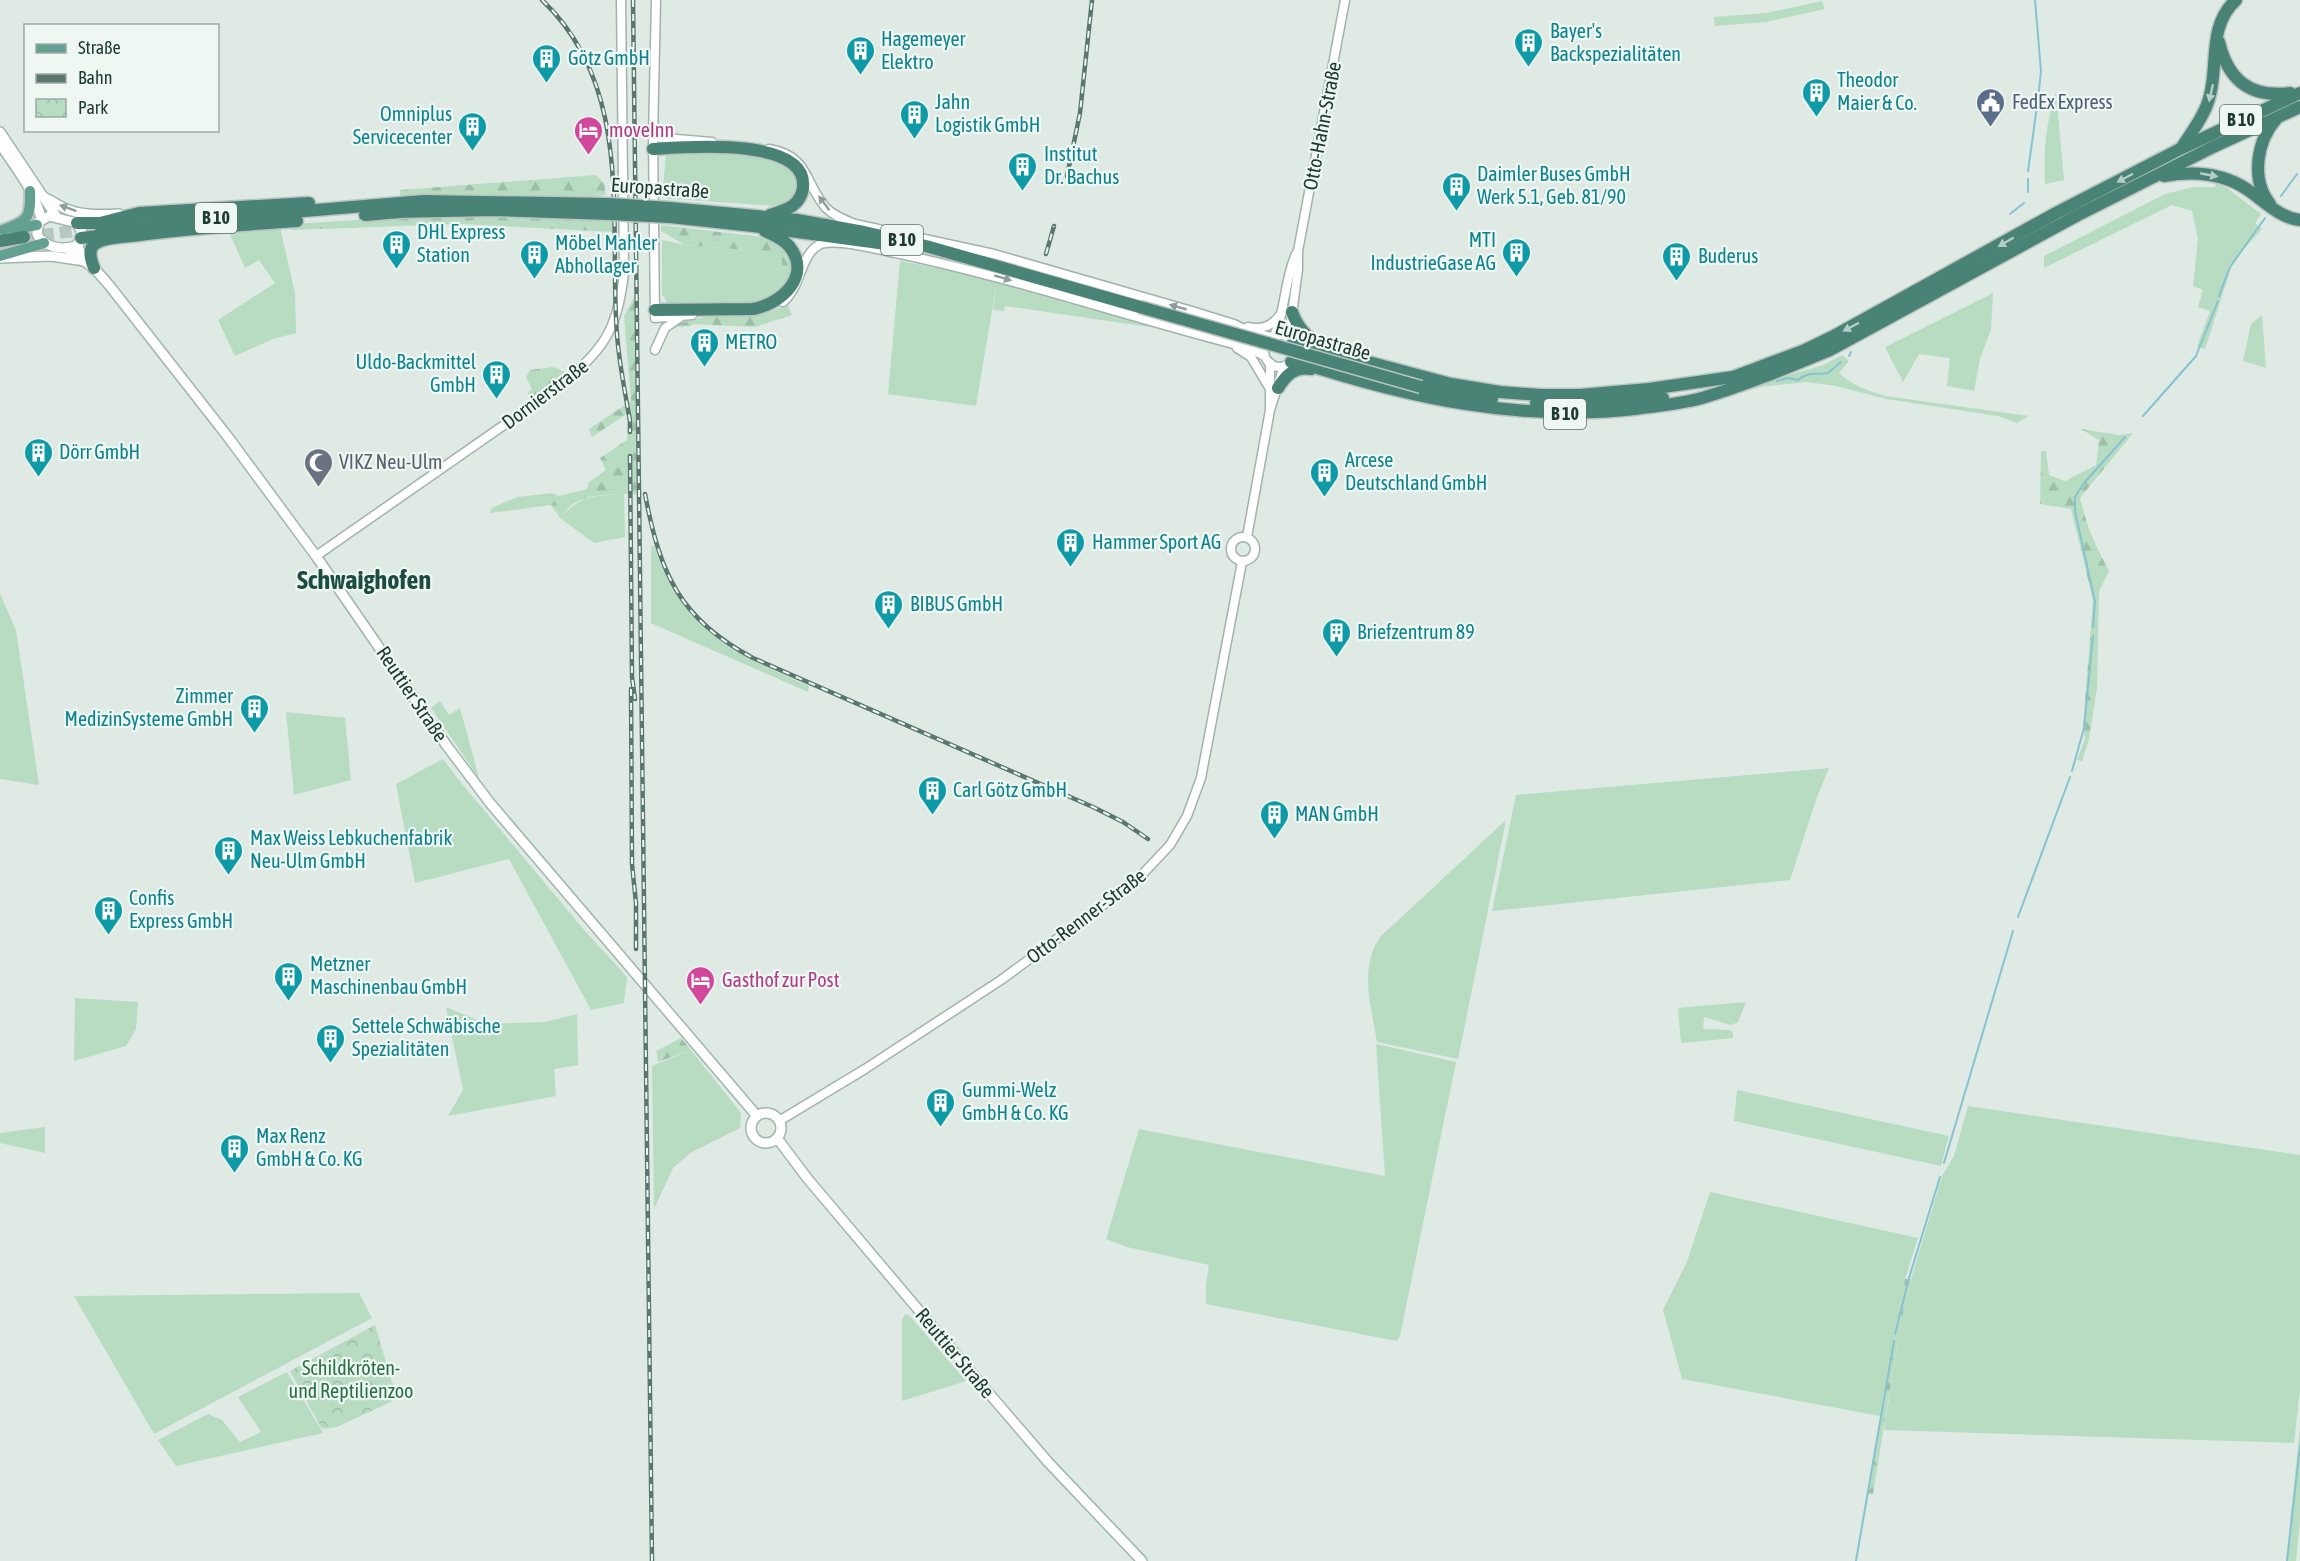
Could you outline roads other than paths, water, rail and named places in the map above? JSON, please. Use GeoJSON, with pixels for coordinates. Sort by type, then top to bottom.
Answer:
{"type":"FeatureCollection","features":[{"type":"Feature","properties":{"kind":"highway"},"geometry":{"type":"LineString","coordinates":[[2181,148],[2208,103],[2213,85],[2217,34],[2224,14],[2236,0]]}},
{"type":"Feature","properties":{"kind":"highway"},"geometry":{"type":"LineString","coordinates":[[2217,34],[2228,68],[2241,84],[2271,95],[2300,92]]}},
{"type":"Feature","properties":{"kind":"highway","name":"B 10"},"geometry":{"type":"LineString","coordinates":[[1288,364],[1299,362],[1428,397],[1536,413],[1570,414],[1660,406],[1701,398],[1832,337],[2056,213],[2181,148],[2300,92]]}},
{"type":"Feature","properties":{"kind":"highway","name":"B 10"},"geometry":{"type":"LineString","coordinates":[[1734,382],[1790,367],[1862,334],[2007,253],[2151,178],[2300,106]]}},
{"type":"Feature","properties":{"kind":"highway"},"geometry":{"type":"LineString","coordinates":[[2274,210],[2266,199],[2259,180],[2258,156],[2263,138],[2280,116]]}},
{"type":"Feature","properties":{"kind":"highway"},"geometry":{"type":"LineString","coordinates":[[653,143],[758,152],[785,158],[798,168],[803,178],[802,194],[793,206],[764,216]]}},
{"type":"Feature","properties":{"kind":"highway"},"geometry":{"type":"LineString","coordinates":[[2151,178],[2181,173],[2203,173],[2227,179],[2246,189],[2274,210],[2300,220]]}},
{"type":"Feature","properties":{"kind":"highway"},"geometry":{"type":"LineString","coordinates":[[77,223],[100,223],[139,213],[364,201],[424,201]]}},
{"type":"Feature","properties":{"kind":"highway","name":"Europastraße"},"geometry":{"type":"LineString","coordinates":[[101,228],[424,201],[764,216],[823,223],[926,246],[1420,387],[1470,396],[1550,403],[1614,402],[1664,398],[1734,382]]}},
{"type":"Feature","properties":{"kind":"highway","name":"Europastraße"},"geometry":{"type":"LineString","coordinates":[[332,210],[400,212],[609,209]]}},
{"type":"Feature","properties":{"kind":"highway"},"geometry":{"type":"LineString","coordinates":[[94,268],[90,256],[93,246],[100,241],[129,236],[400,212]]}},
{"type":"Feature","properties":{"kind":"highway","name":"Europastraße"},"geometry":{"type":"LineString","coordinates":[[670,212],[886,244],[980,263]]}},
{"type":"Feature","properties":{"kind":"highway","name":"B 10"},"geometry":{"type":"LineString","coordinates":[[823,223],[875,229]]}},
{"type":"Feature","properties":{"kind":"highway"},"geometry":{"type":"LineString","coordinates":[[655,314],[765,307],[789,291],[796,277],[795,257],[784,241],[753,226]]}},
{"type":"Feature","properties":{"kind":"highway"},"geometry":{"type":"LineString","coordinates":[[1,234],[24,237]]}},
{"type":"Feature","properties":{"kind":"highway"},"geometry":{"type":"LineString","coordinates":[[79,241],[103,234],[129,236]]}},
{"type":"Feature","properties":{"kind":"highway"},"geometry":{"type":"LineString","coordinates":[[812,234],[869,248]]}},
{"type":"Feature","properties":{"kind":"highway"},"geometry":{"type":"LineString","coordinates":[[1287,312],[1307,337],[1331,353]]}},
{"type":"Feature","properties":{"kind":"highway"},"geometry":{"type":"LineString","coordinates":[[1292,341],[1451,384],[1541,395],[1580,395],[1734,382]]}},
{"type":"Feature","properties":{"kind":"highway","name":"B 10"},"geometry":{"type":"LineString","coordinates":[[1274,388],[1287,375],[1306,368],[1330,372]]}},
{"type":"Feature","properties":{"kind":"main road"},"geometry":{"type":"LineString","coordinates":[[0,132],[40,196],[56,216]]}},
{"type":"Feature","properties":{"kind":"main road"},"geometry":{"type":"LineString","coordinates":[[0,144],[30,191],[39,211],[37,234],[44,243],[0,257]]}},
{"type":"Feature","properties":{"kind":"main road"},"geometry":{"type":"LineString","coordinates":[[1,234],[22,223],[28,217],[30,191]]}},
{"type":"Feature","properties":{"kind":"main road"},"geometry":{"type":"LineString","coordinates":[[40,196],[62,207],[87,214],[139,213]]}},
{"type":"Feature","properties":{"kind":"main road"},"geometry":{"type":"LineString","coordinates":[[0,257],[51,256],[82,261],[79,241],[81,228],[77,223],[56,216],[49,216],[39,222],[1,234]]}},
{"type":"Feature","properties":{"kind":"main road","name":"Reuttier Straße"},"geometry":{"type":"LineString","coordinates":[[66,248],[79,241]]}},
{"type":"Feature","properties":{"kind":"main road","name":"Reuttier Straße"},"geometry":{"type":"LineString","coordinates":[[44,243],[66,248],[94,268],[113,290],[228,437],[316,556],[447,746],[490,803],[757,1116]]}},
{"type":"Feature","properties":{"kind":"main road"},"geometry":{"type":"LineString","coordinates":[[768,1113],[779,1121],[781,1130],[777,1138],[766,1142],[755,1138],[751,1126],[757,1116],[768,1113]]}},
{"type":"Feature","properties":{"kind":"main road","name":"Reuttier Straße"},"geometry":{"type":"LineString","coordinates":[[777,1138],[822,1196],[1006,1413],[1094,1512],[1142,1561]]}},
{"type":"Feature","properties":{"kind":"street","name":"Dornierstraße"},"geometry":{"type":"LineString","coordinates":[[316,556],[557,388],[590,361],[608,336],[620,299],[624,272],[621,0]]}},
{"type":"Feature","properties":{"kind":"street"},"geometry":{"type":"LineString","coordinates":[[656,0],[653,143],[655,314],[683,315]]}},
{"type":"Feature","properties":{"kind":"street","name":"Otto-Hahn-Straße"},"geometry":{"type":"LineString","coordinates":[[1273,336],[1287,312],[1298,269],[1298,251],[1344,0]]}},
{"type":"Feature","properties":{"kind":"street","name":"Europastraße"},"geometry":{"type":"LineString","coordinates":[[653,143],[758,147],[788,153],[802,165],[828,209],[837,217],[875,229],[994,254],[1234,324],[1250,332],[1273,336]]}},
{"type":"Feature","properties":{"kind":"street","name":"Europastraße"},"geometry":{"type":"LineString","coordinates":[[683,315],[767,311],[778,306],[792,294],[807,257],[818,246],[832,243],[963,267],[1257,351],[1267,360]]}},
{"type":"Feature","properties":{"kind":"street"},"geometry":{"type":"LineString","coordinates":[[1234,324],[1261,329],[1287,312]]}},
{"type":"Feature","properties":{"kind":"street","name":"Otto-Hahn-Straße"},"geometry":{"type":"LineString","coordinates":[[1287,312],[1292,341]]}},
{"type":"Feature","properties":{"kind":"street"},"geometry":{"type":"LineString","coordinates":[[655,350],[665,328],[683,315]]}},
{"type":"Feature","properties":{"kind":"street"},"geometry":{"type":"LineString","coordinates":[[1284,335],[1292,341],[1296,353],[1288,364],[1278,367],[1267,360],[1265,345],[1273,336],[1284,335]]}},
{"type":"Feature","properties":{"kind":"street"},"geometry":{"type":"LineString","coordinates":[[1229,343],[1251,357],[1274,388]]}},
{"type":"Feature","properties":{"kind":"street","name":"Otto-Renner-Straße"},"geometry":{"type":"LineString","coordinates":[[1267,360],[1274,388]]}},
{"type":"Feature","properties":{"kind":"street","name":"Otto-Renner-Straße"},"geometry":{"type":"LineString","coordinates":[[1247,537],[1274,388],[1288,364]]}},
{"type":"Feature","properties":{"kind":"street","name":"Otto-Renner-Straße"},"geometry":{"type":"LineString","coordinates":[[1247,537],[1254,542],[1256,551],[1251,559],[1242,562],[1232,555],[1231,546],[1239,538],[1247,537]]}},
{"type":"Feature","properties":{"kind":"street","name":"Otto-Renner-Straße"},"geometry":{"type":"LineString","coordinates":[[779,1121],[865,1069],[1001,980],[1137,880],[1170,845],[1187,816],[1201,778],[1242,562]]}},
{"type":"Feature","properties":{"kind":"waterway"},"geometry":{"type":"LineString","coordinates":[[2035,0],[2041,71],[2038,99]]}},
{"type":"Feature","properties":{"kind":"waterway"},"geometry":{"type":"LineString","coordinates":[[2028,171],[2037,106]]}},
{"type":"Feature","properties":{"kind":"waterway"},"geometry":{"type":"LineString","coordinates":[[2281,196],[2297,174]]}},
{"type":"Feature","properties":{"kind":"waterway"},"geometry":{"type":"LineString","coordinates":[[2028,179],[2028,192]]}},
{"type":"Feature","properties":{"kind":"waterway"},"geometry":{"type":"LineString","coordinates":[[2010,214],[2024,203]]}},
{"type":"Feature","properties":{"kind":"waterway"},"geometry":{"type":"LineString","coordinates":[[2219,296],[2230,267],[2265,218]]}},
{"type":"Feature","properties":{"kind":"waterway"},"geometry":{"type":"LineString","coordinates":[[2143,416],[2196,356],[2218,301]]}},
{"type":"Feature","properties":{"kind":"waterway"},"geometry":{"type":"LineString","coordinates":[[1849,356],[1851,352]]}},
{"type":"Feature","properties":{"kind":"waterway"},"geometry":{"type":"LineString","coordinates":[[1777,381],[1788,378],[1798,380],[1809,374],[1828,373],[1841,362]]}},
{"type":"Feature","properties":{"kind":"waterway"},"geometry":{"type":"LineString","coordinates":[[2093,627],[2095,602],[2075,511],[2075,497],[2084,483],[2125,437]]}},
{"type":"Feature","properties":{"kind":"waterway"},"geometry":{"type":"LineString","coordinates":[[2072,771],[2084,728],[2093,636]]}},
{"type":"Feature","properties":{"kind":"waterway"},"geometry":{"type":"LineString","coordinates":[[2018,917],[2070,777]]}},
{"type":"Feature","properties":{"kind":"waterway"},"geometry":{"type":"LineString","coordinates":[[1944,1163],[2013,931]]}},
{"type":"Feature","properties":{"kind":"waterway"},"geometry":{"type":"LineString","coordinates":[[1895,1334],[1909,1278],[1940,1177]]}},
{"type":"Feature","properties":{"kind":"waterway"},"geometry":{"type":"LineString","coordinates":[[1856,1561],[1894,1341]]}},
{"type":"Feature","properties":{"kind":"waterway"},"geometry":{"type":"LineString","coordinates":[[2287,1561],[2300,1446]]}},
{"type":"Feature","properties":{"kind":"tunnel"},"geometry":{"type":"LineString","coordinates":[[24,237],[101,228]]}},
{"type":"Feature","properties":{"kind":"railway"},"geometry":{"type":"LineString","coordinates":[[542,0],[570,33],[590,69],[603,108],[614,191],[617,330],[630,432]]}},
{"type":"Feature","properties":{"kind":"railway"},"geometry":{"type":"LineString","coordinates":[[633,0],[652,1561]]}},
{"type":"Feature","properties":{"kind":"railway"},"geometry":{"type":"LineString","coordinates":[[1067,176],[1080,113],[1092,0]]}},
{"type":"Feature","properties":{"kind":"railway"},"geometry":{"type":"LineString","coordinates":[[1046,254],[1054,226]]}},
{"type":"Feature","properties":{"kind":"railway"},"geometry":{"type":"LineString","coordinates":[[630,456],[632,677],[635,699]]}},
{"type":"Feature","properties":{"kind":"railway"},"geometry":{"type":"LineString","coordinates":[[645,494],[658,547],[677,591],[690,610],[728,643],[753,658],[1093,807],[1123,822],[1148,839]]}},
{"type":"Feature","properties":{"kind":"railway"},"geometry":{"type":"LineString","coordinates":[[631,689],[632,864],[636,903],[636,949]]}},
{"type":"Feature","properties":{"kind":"place","name":"Bayer's Backspezialitäten"},"geometry":{"type":"Point","coordinates":[1529,68]}},
{"type":"Feature","properties":{"kind":"place","name":"Hagemeyer Elektro"},"geometry":{"type":"Point","coordinates":[860,76]}},
{"type":"Feature","properties":{"kind":"place","name":"Götz GmbH"},"geometry":{"type":"Point","coordinates":[547,84]}},
{"type":"Feature","properties":{"kind":"place","name":"Theodor Maier & Co."},"geometry":{"type":"Point","coordinates":[1816,118]}},
{"type":"Feature","properties":{"kind":"place","name":"FedEx Express"},"geometry":{"type":"Point","coordinates":[1991,128]}},
{"type":"Feature","properties":{"kind":"place","name":"Jahn Logistik GmbH"},"geometry":{"type":"Point","coordinates":[914,140]}},
{"type":"Feature","properties":{"kind":"place","name":"Omniplus Servicecenter"},"geometry":{"type":"Point","coordinates":[473,152]}},
{"type":"Feature","properties":{"kind":"place","name":"moveInn"},"geometry":{"type":"Point","coordinates":[588,156]}},
{"type":"Feature","properties":{"kind":"place","name":"Institut Dr. Bachus"},"geometry":{"type":"Point","coordinates":[1023,192]}},
{"type":"Feature","properties":{"kind":"place","name":"Daimler Buses GmbH Werk 5.1, Geb. 81/90"},"geometry":{"type":"Point","coordinates":[1456,212]}},
{"type":"Feature","properties":{"kind":"place","name":"DHL Express Station"},"geometry":{"type":"Point","coordinates":[396,270]}},
{"type":"Feature","properties":{"kind":"place","name":"MTI IndustrieGase AG"},"geometry":{"type":"Point","coordinates":[1517,278]}},
{"type":"Feature","properties":{"kind":"place","name":"Möbel Mahler Abhollager"},"geometry":{"type":"Point","coordinates":[534,280]}},
{"type":"Feature","properties":{"kind":"place","name":"Buderus"},"geometry":{"type":"Point","coordinates":[1677,282]}},
{"type":"Feature","properties":{"kind":"place","name":"METRO"},"geometry":{"type":"Point","coordinates":[704,368]}},
{"type":"Feature","properties":{"kind":"place","name":"Uldo-Backmittel GmbH"},"geometry":{"type":"Point","coordinates":[497,400]}},
{"type":"Feature","properties":{"kind":"place","name":"Dörr GmbH"},"geometry":{"type":"Point","coordinates":[38,478]}},
{"type":"Feature","properties":{"kind":"place","name":"VIKZ Neu-Ulm"},"geometry":{"type":"Point","coordinates":[318,488]}},
{"type":"Feature","properties":{"kind":"place","name":"Arcese Deutschland GmbH"},"geometry":{"type":"Point","coordinates":[1324,498]}},
{"type":"Feature","properties":{"kind":"place","name":"Hammer Sport AG"},"geometry":{"type":"Point","coordinates":[1071,568]}},
{"type":"Feature","properties":{"kind":"place","name":"BIBUS GmbH"},"geometry":{"type":"Point","coordinates":[889,630]}},
{"type":"Feature","properties":{"kind":"place","name":"Briefzentrum 89"},"geometry":{"type":"Point","coordinates":[1336,658]}},
{"type":"Feature","properties":{"kind":"place","name":"Zimmer MedizinSysteme GmbH"},"geometry":{"type":"Point","coordinates":[254,734]}},
{"type":"Feature","properties":{"kind":"place","name":"Carl Götz GmbH"},"geometry":{"type":"Point","coordinates":[932,816]}},
{"type":"Feature","properties":{"kind":"place","name":"MAN GmbH"},"geometry":{"type":"Point","coordinates":[1274,840]}},
{"type":"Feature","properties":{"kind":"place","name":"Max Weiss Lebkuchenfabrik Neu-Ulm GmbH"},"geometry":{"type":"Point","coordinates":[229,876]}},
{"type":"Feature","properties":{"kind":"place","name":"Confis Express GmbH"},"geometry":{"type":"Point","coordinates":[108,936]}},
{"type":"Feature","properties":{"kind":"place","name":"Metzner Maschinenbau GmbH"},"geometry":{"type":"Point","coordinates":[289,1002]}},
{"type":"Feature","properties":{"kind":"place","name":"Gasthof zur Post"},"geometry":{"type":"Point","coordinates":[701,1006]}},
{"type":"Feature","properties":{"kind":"place","name":"Settele Schwäbische Spezialitäten"},"geometry":{"type":"Point","coordinates":[331,1064]}},
{"type":"Feature","properties":{"kind":"place","name":"Gummi-Welz GmbH & Co. KG"},"geometry":{"type":"Point","coordinates":[941,1128]}},
{"type":"Feature","properties":{"kind":"place","name":"Max Renz GmbH & Co. KG"},"geometry":{"type":"Point","coordinates":[235,1174]}},
{"type":"Feature","properties":{"kind":"district","name":"Schwaighofen"},"geometry":{"type":"Point","coordinates":[364,580]}},
{"type":"Feature","properties":{"kind":"park label","name":"Schildkröten- und Reptilienzoo"},"geometry":{"type":"Point","coordinates":[351,1380]}}]}
